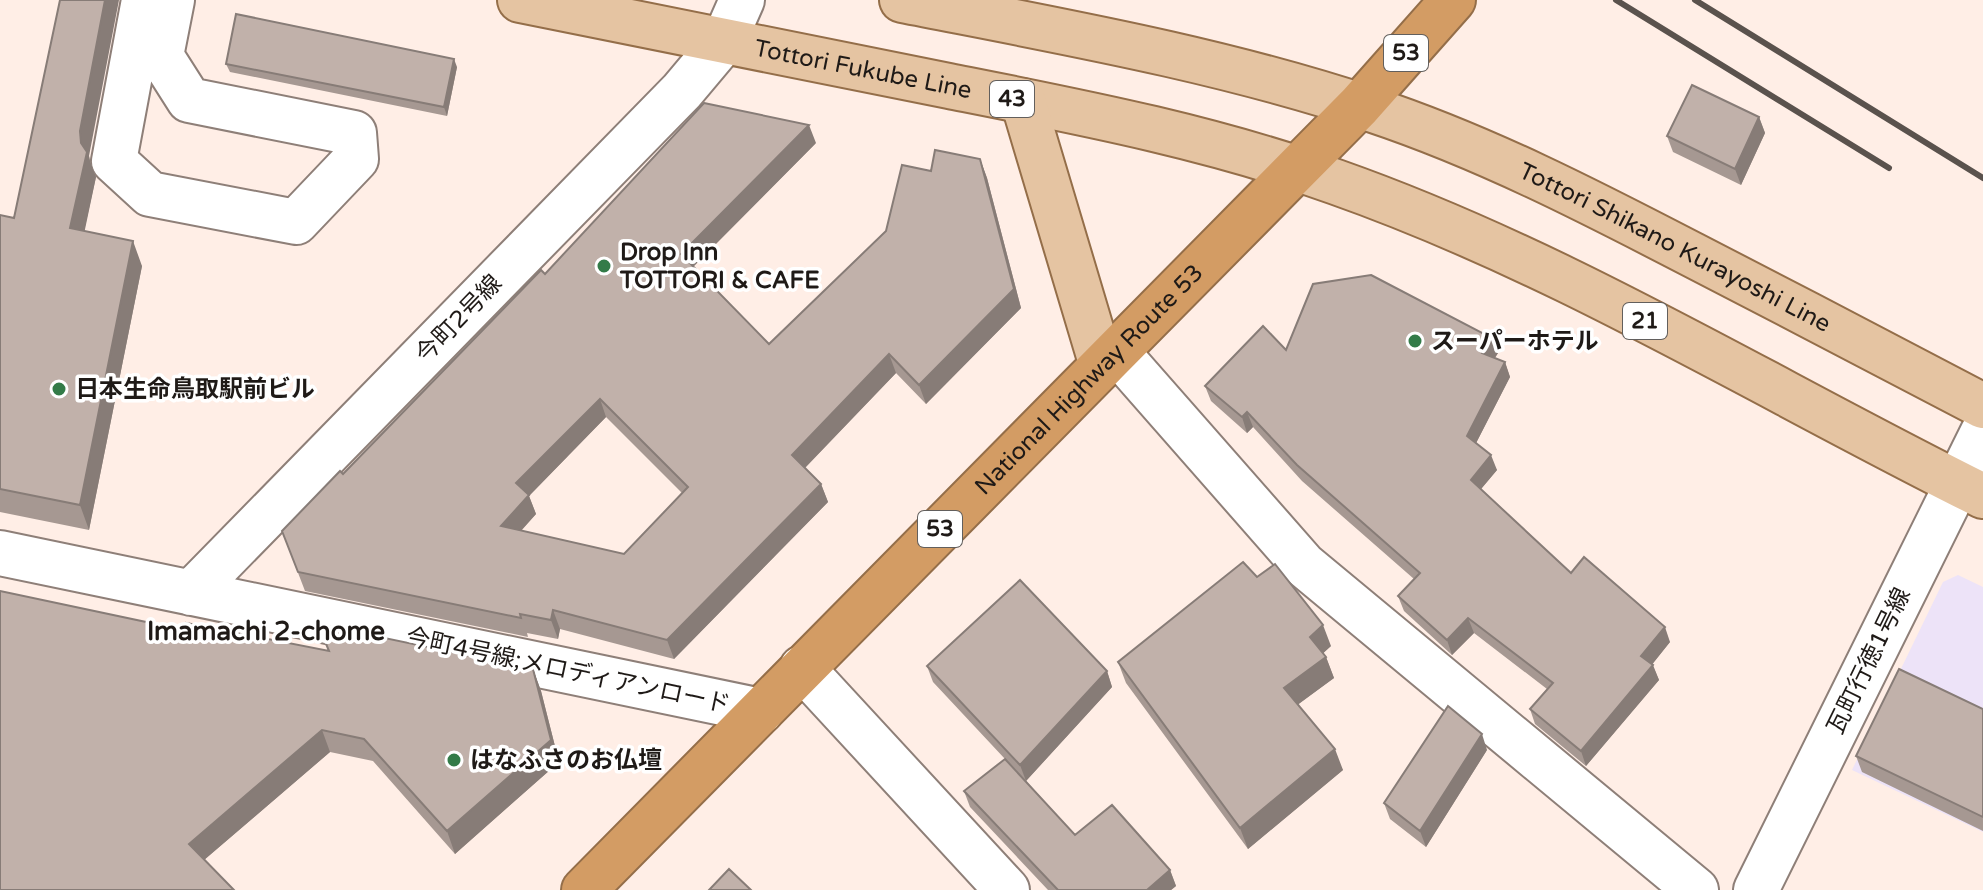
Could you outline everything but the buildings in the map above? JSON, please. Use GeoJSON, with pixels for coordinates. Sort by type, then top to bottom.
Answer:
{"type":"FeatureCollection","features":[{"type":"Feature","properties":{"kind":"highway","name":"National Highway Route 53"},"geometry":{"type":"LineString","coordinates":[[584,890],[1359,106],[1453,0]]}},
{"type":"Feature","properties":{"kind":"main road","name":"Tottori Fukube Line"},"geometry":{"type":"LineString","coordinates":[[520,0],[1023,101],[1181,136],[1297,168]]}},
{"type":"Feature","properties":{"kind":"main road"},"geometry":{"type":"LineString","coordinates":[[902,0],[1138,46],[1300,87],[1359,106]]}},
{"type":"Feature","properties":{"kind":"main road"},"geometry":{"type":"LineString","coordinates":[[1023,101],[1109,358]]}},
{"type":"Feature","properties":{"kind":"main road","name":"Tottori Shikano Kurayoshi Line"},"geometry":{"type":"LineString","coordinates":[[1359,106],[1431,132],[1560,187],[1983,406]]}},
{"type":"Feature","properties":{"kind":"main road","name":"21"},"geometry":{"type":"LineString","coordinates":[[1297,168],[1477,237],[1560,276],[1970,490]]}},
{"type":"Feature","properties":{"kind":"street"},"geometry":{"type":"LineString","coordinates":[[144,0],[114,161],[150,194],[296,222],[356,159],[354,133],[189,100],[161,56],[172,0]]}},
{"type":"Feature","properties":{"kind":"street","name":"今町2号線"},"geometry":{"type":"LineString","coordinates":[[191,593],[682,91],[724,41],[742,0]]}},
{"type":"Feature","properties":{"kind":"street"},"geometry":{"type":"LineString","coordinates":[[1109,358],[1304,565],[1696,890]]}},
{"type":"Feature","properties":{"kind":"street","name":"瓦町行徳1号線"},"geometry":{"type":"LineString","coordinates":[[1756,890],[1970,490],[1983,432]]}},
{"type":"Feature","properties":{"kind":"street","name":"今町4号線;メロディアンロード"},"geometry":{"type":"LineString","coordinates":[[0,553],[761,711]]}},
{"type":"Feature","properties":{"kind":"street"},"geometry":{"type":"LineString","coordinates":[[802,668],[1007,890]]}},
{"type":"Feature","properties":{"kind":"shaded area"},"geometry":{"type":"Polygon","coordinates":[[[1958,575],[1983,587],[1983,832],[1852,770],[1943,582],[1958,575]]]}},
{"type":"Feature","properties":{"kind":"railway"},"geometry":{"type":"LineString","coordinates":[[1616,0],[1889,168]]}},
{"type":"Feature","properties":{"kind":"railway"},"geometry":{"type":"LineString","coordinates":[[1695,0],[1983,178]]}},
{"type":"Feature","properties":{"kind":"place","name":"Drop Inn TOTTORI & CAFE"},"geometry":{"type":"Point","coordinates":[604,266]}},
{"type":"Feature","properties":{"kind":"place","name":"スーパーホテル"},"geometry":{"type":"Point","coordinates":[1415,341]}},
{"type":"Feature","properties":{"kind":"place","name":"日本生命鳥取駅前ビル"},"geometry":{"type":"Point","coordinates":[59,389]}},
{"type":"Feature","properties":{"kind":"place","name":"はなふさのお仏壇"},"geometry":{"type":"Point","coordinates":[454,760]}},
{"type":"Feature","properties":{"kind":"district","name":"Imamachi 2-chome"},"geometry":{"type":"Point","coordinates":[266,631]}}]}
